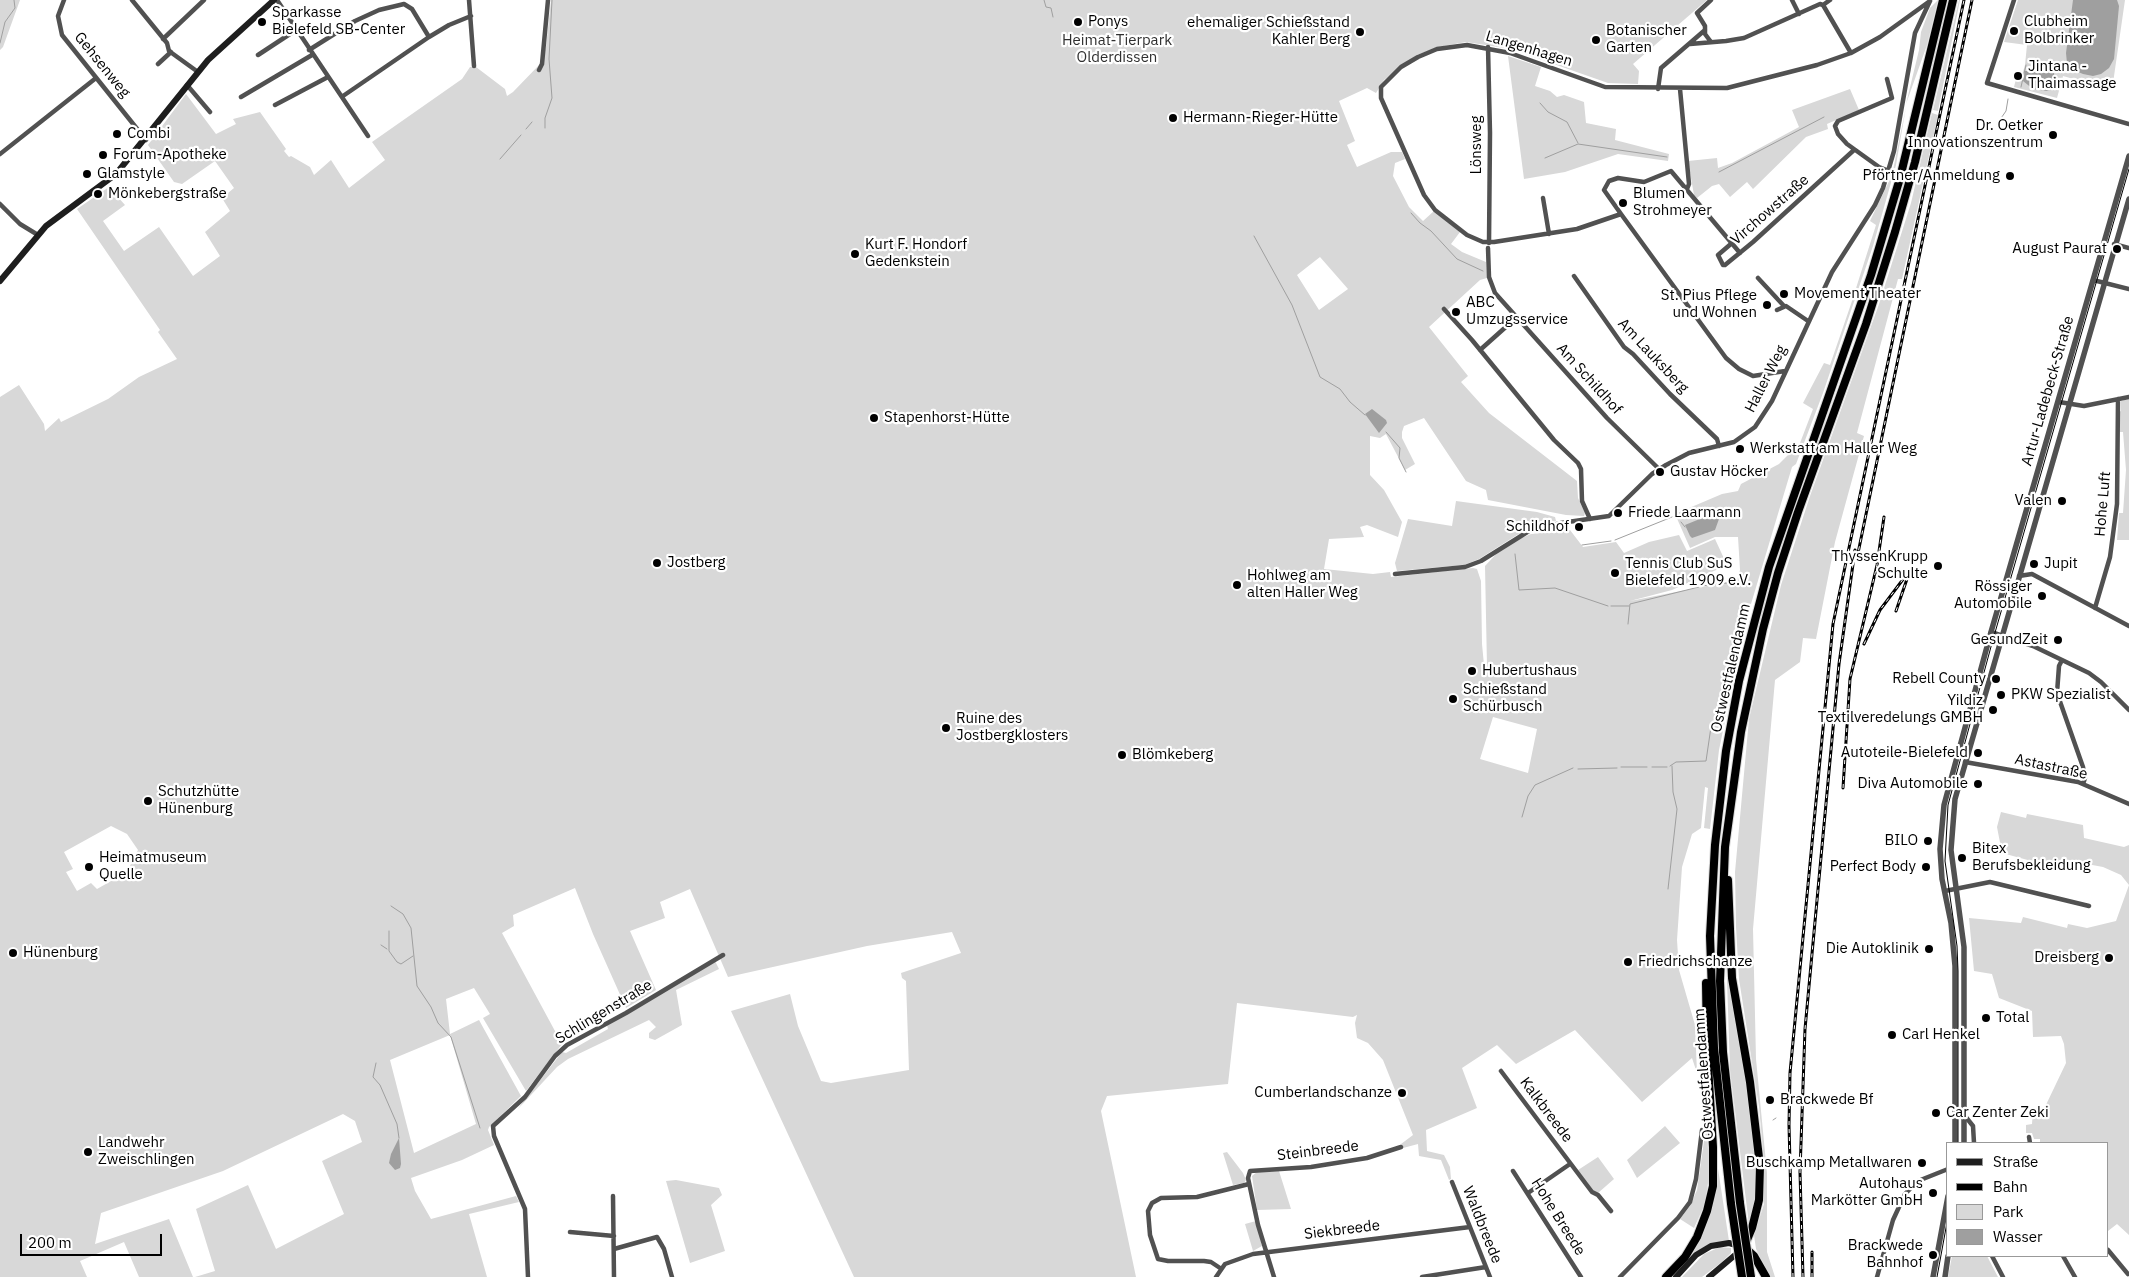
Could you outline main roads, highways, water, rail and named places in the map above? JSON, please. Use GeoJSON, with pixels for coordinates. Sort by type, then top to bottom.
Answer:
{"type":"FeatureCollection","features":[{"type":"Feature","properties":{"kind":"highway","name":"Ostwestfalendamm"},"geometry":{"type":"LineString","coordinates":[[1742,1277],[1731,1204],[1714,1048],[1710,936],[1715,845],[1725,761],[1753,624],[1788,511],[1871,275],[1900,178],[1943,0]]}},
{"type":"Feature","properties":{"kind":"highway","name":"Ostwestfalendamm"},"geometry":{"type":"LineString","coordinates":[[1751,1277],[1740,1203],[1723,1052],[1720,981],[1725,847],[1741,732],[1763,629],[1778,574],[1866,324],[1892,240],[1914,162],[1953,0]]}},
{"type":"Feature","properties":{"kind":"highway"},"geometry":{"type":"LineString","coordinates":[[1741,732],[1728,875],[1732,978],[1750,1082],[1760,1166],[1759,1200],[1752,1228],[1744,1247],[1754,1256],[1766,1277]]}},
{"type":"Feature","properties":{"kind":"highway"},"geometry":{"type":"LineString","coordinates":[[1666,1277],[1691,1247],[1702,1226],[1713,1186],[1714,1147],[1706,1007],[1707,962],[1710,936]]}},
{"type":"Feature","properties":{"kind":"main road"},"geometry":{"type":"LineString","coordinates":[[0,281],[38,235],[60,214],[113,177],[146,140],[198,72],[276,0]]}},
{"type":"Feature","properties":{"kind":"main road"},"geometry":{"type":"LineString","coordinates":[[1676,1277],[1696,1255],[1711,1246],[1728,1243],[1744,1247]]}},
{"type":"Feature","properties":{"kind":"main road"},"geometry":{"type":"LineString","coordinates":[[1709,1277],[1744,1247]]}},
{"type":"Feature","properties":{"kind":"water"},"geometry":{"type":"Polygon","coordinates":[[[2073,0],[2117,0],[2119,6],[2114,59],[2109,68],[2101,74],[2093,76],[2083,74],[2071,69],[2067,63],[2066,53],[2073,0]]]}},
{"type":"Feature","properties":{"kind":"water"},"geometry":{"type":"Polygon","coordinates":[[[2031,68],[2054,73],[2055,85],[2052,89],[2047,91],[2033,89],[2023,81],[2025,71],[2029,71],[2031,68]]]}},
{"type":"Feature","properties":{"kind":"water"},"geometry":{"type":"Polygon","coordinates":[[[1372,409],[1386,420],[1387,423],[1379,433],[1365,414],[1372,409]]]}},
{"type":"Feature","properties":{"kind":"water"},"geometry":{"type":"Polygon","coordinates":[[[1715,514],[1719,519],[1715,530],[1692,538],[1685,525],[1715,514]]]}},
{"type":"Feature","properties":{"kind":"water"},"geometry":{"type":"Polygon","coordinates":[[[399,1138],[401,1164],[400,1168],[395,1170],[389,1163],[399,1138]]]}},
{"type":"Feature","properties":{"kind":"waterway"},"geometry":{"type":"LineString","coordinates":[[0,43],[5,22],[15,8],[14,0]]}},
{"type":"Feature","properties":{"kind":"waterway"},"geometry":{"type":"LineString","coordinates":[[545,128],[545,118],[552,98],[549,59],[552,0]]}},
{"type":"Feature","properties":{"kind":"waterway"},"geometry":{"type":"LineString","coordinates":[[1044,0],[1046,7],[1051,8],[1053,17]]}},
{"type":"Feature","properties":{"kind":"waterway"},"geometry":{"type":"LineString","coordinates":[[2021,87],[2026,65]]}},
{"type":"Feature","properties":{"kind":"waterway"},"geometry":{"type":"LineString","coordinates":[[1997,124],[2006,111],[2008,99]]}},
{"type":"Feature","properties":{"kind":"waterway"},"geometry":{"type":"LineString","coordinates":[[1540,103],[1548,112],[1567,122],[1578,143]]}},
{"type":"Feature","properties":{"kind":"waterway"},"geometry":{"type":"LineString","coordinates":[[1719,172],[1824,117]]}},
{"type":"Feature","properties":{"kind":"waterway"},"geometry":{"type":"LineString","coordinates":[[526,129],[532,122]]}},
{"type":"Feature","properties":{"kind":"waterway"},"geometry":{"type":"LineString","coordinates":[[500,159],[521,135]]}},
{"type":"Feature","properties":{"kind":"waterway"},"geometry":{"type":"LineString","coordinates":[[1545,158],[1578,144],[1667,157]]}},
{"type":"Feature","properties":{"kind":"waterway"},"geometry":{"type":"LineString","coordinates":[[1411,213],[1457,259],[1483,271]]}},
{"type":"Feature","properties":{"kind":"waterway"},"geometry":{"type":"LineString","coordinates":[[1254,236],[1292,305],[1320,377],[1340,389],[1350,402],[1365,415]]}},
{"type":"Feature","properties":{"kind":"waterway"},"geometry":{"type":"LineString","coordinates":[[1386,432],[1400,448],[1399,458],[1406,472]]}},
{"type":"Feature","properties":{"kind":"waterway"},"geometry":{"type":"LineString","coordinates":[[1615,540],[1672,517]]}},
{"type":"Feature","properties":{"kind":"waterway"},"geometry":{"type":"LineString","coordinates":[[1681,522],[1685,527]]}},
{"type":"Feature","properties":{"kind":"waterway"},"geometry":{"type":"LineString","coordinates":[[1582,545],[1611,541]]}},
{"type":"Feature","properties":{"kind":"waterway"},"geometry":{"type":"LineString","coordinates":[[1515,554],[1519,590],[1555,588],[1608,606]]}},
{"type":"Feature","properties":{"kind":"waterway"},"geometry":{"type":"LineString","coordinates":[[1701,586],[1727,583]]}},
{"type":"Feature","properties":{"kind":"waterway"},"geometry":{"type":"LineString","coordinates":[[1628,624],[1630,604],[1699,587]]}},
{"type":"Feature","properties":{"kind":"waterway"},"geometry":{"type":"LineString","coordinates":[[1611,606],[1629,606]]}},
{"type":"Feature","properties":{"kind":"waterway"},"geometry":{"type":"LineString","coordinates":[[1670,766],[1676,762],[1706,761],[1711,727]]}},
{"type":"Feature","properties":{"kind":"waterway"},"geometry":{"type":"LineString","coordinates":[[1668,889],[1677,809],[1673,792],[1672,766]]}},
{"type":"Feature","properties":{"kind":"waterway"},"geometry":{"type":"LineString","coordinates":[[1621,767],[1647,767]]}},
{"type":"Feature","properties":{"kind":"waterway"},"geometry":{"type":"LineString","coordinates":[[1652,767],[1667,767]]}},
{"type":"Feature","properties":{"kind":"waterway"},"geometry":{"type":"LineString","coordinates":[[1522,817],[1528,796],[1535,785],[1573,768]]}},
{"type":"Feature","properties":{"kind":"waterway"},"geometry":{"type":"LineString","coordinates":[[1578,769],[1617,768]]}},
{"type":"Feature","properties":{"kind":"waterway"},"geometry":{"type":"LineString","coordinates":[[391,906],[403,914],[411,928],[417,986],[431,1007],[438,1023],[451,1037],[480,1128]]}},
{"type":"Feature","properties":{"kind":"waterway"},"geometry":{"type":"LineString","coordinates":[[389,931],[389,951],[397,962],[401,964],[413,956]]}},
{"type":"Feature","properties":{"kind":"waterway"},"geometry":{"type":"LineString","coordinates":[[381,945],[387,949]]}},
{"type":"Feature","properties":{"kind":"waterway"},"geometry":{"type":"LineString","coordinates":[[376,1063],[373,1077],[380,1085],[397,1124],[399,1138]]}},
{"type":"Feature","properties":{"kind":"tram line"},"geometry":{"type":"LineString","coordinates":[[1958,1142],[1958,971],[1957,946],[1945,861],[1948,805],[1992,643],[2129,169]]}},
{"type":"Feature","properties":{"kind":"tram line"},"geometry":{"type":"LineString","coordinates":[[1937,1277],[1946,1228]]}},
{"type":"Feature","properties":{"kind":"railway"},"geometry":{"type":"LineString","coordinates":[[1793,1277],[1789,1125],[1790,1073],[1833,624],[1964,0]]}},
{"type":"Feature","properties":{"kind":"railway"},"geometry":{"type":"LineString","coordinates":[[1857,558],[1972,0]]}},
{"type":"Feature","properties":{"kind":"railway"},"geometry":{"type":"LineString","coordinates":[[1843,788],[1850,679],[1877,565],[1884,517]]}},
{"type":"Feature","properties":{"kind":"railway"},"geometry":{"type":"LineString","coordinates":[[1803,1277],[1800,1172],[1805,1029],[1839,664],[1855,550]]}},
{"type":"Feature","properties":{"kind":"railway"},"geometry":{"type":"LineString","coordinates":[[1864,644],[1880,610],[1910,570]]}},
{"type":"Feature","properties":{"kind":"railway"},"geometry":{"type":"LineString","coordinates":[[1896,611],[1907,579]]}},
{"type":"Feature","properties":{"kind":"railway"},"geometry":{"type":"LineString","coordinates":[[1812,1252],[1812,1277]]}},
{"type":"Feature","properties":{"kind":"place","name":"Sparkasse Bielefeld SB-Center"},"geometry":{"type":"Point","coordinates":[262,22]}},
{"type":"Feature","properties":{"kind":"place","name":"Ponys"},"geometry":{"type":"Point","coordinates":[1078,22]}},
{"type":"Feature","properties":{"kind":"place","name":"Clubheim Bolbrinker"},"geometry":{"type":"Point","coordinates":[2014,31]}},
{"type":"Feature","properties":{"kind":"place","name":"ehemaliger Schießstand Kahler Berg"},"geometry":{"type":"Point","coordinates":[1360,32]}},
{"type":"Feature","properties":{"kind":"place","name":"Botanischer Garten"},"geometry":{"type":"Point","coordinates":[1596,40]}},
{"type":"Feature","properties":{"kind":"place","name":"Jintana - Thaimassage"},"geometry":{"type":"Point","coordinates":[2018,76]}},
{"type":"Feature","properties":{"kind":"place","name":"Hermann-Rieger-Hütte"},"geometry":{"type":"Point","coordinates":[1173,118]}},
{"type":"Feature","properties":{"kind":"place","name":"Combi"},"geometry":{"type":"Point","coordinates":[117,134]}},
{"type":"Feature","properties":{"kind":"place","name":"Dr. Oetker Innovationszentrum"},"geometry":{"type":"Point","coordinates":[2053,135]}},
{"type":"Feature","properties":{"kind":"place","name":"Forum-Apotheke"},"geometry":{"type":"Point","coordinates":[103,155]}},
{"type":"Feature","properties":{"kind":"place","name":"Glamstyle"},"geometry":{"type":"Point","coordinates":[87,174]}},
{"type":"Feature","properties":{"kind":"place","name":"Pförtner/Anmeldung"},"geometry":{"type":"Point","coordinates":[2010,176]}},
{"type":"Feature","properties":{"kind":"place","name":"Mönkebergstraße"},"geometry":{"type":"Point","coordinates":[98,194]}},
{"type":"Feature","properties":{"kind":"place","name":"Blumen Strohmeyer"},"geometry":{"type":"Point","coordinates":[1623,203]}},
{"type":"Feature","properties":{"kind":"place","name":"August Paurat"},"geometry":{"type":"Point","coordinates":[2117,249]}},
{"type":"Feature","properties":{"kind":"place","name":"Kurt F. Hondorf Gedenkstein"},"geometry":{"type":"Point","coordinates":[855,254]}},
{"type":"Feature","properties":{"kind":"place","name":"Movement Theater"},"geometry":{"type":"Point","coordinates":[1784,294]}},
{"type":"Feature","properties":{"kind":"place","name":"St. Pius Pflege und Wohnen"},"geometry":{"type":"Point","coordinates":[1767,305]}},
{"type":"Feature","properties":{"kind":"place","name":"ABC Umzugsservice"},"geometry":{"type":"Point","coordinates":[1456,312]}},
{"type":"Feature","properties":{"kind":"place","name":"Stapenhorst-Hütte"},"geometry":{"type":"Point","coordinates":[874,418]}},
{"type":"Feature","properties":{"kind":"place","name":"Werkstatt am Haller Weg"},"geometry":{"type":"Point","coordinates":[1740,449]}},
{"type":"Feature","properties":{"kind":"place","name":"Gustav Höcker"},"geometry":{"type":"Point","coordinates":[1660,472]}},
{"type":"Feature","properties":{"kind":"place","name":"Valen"},"geometry":{"type":"Point","coordinates":[2062,501]}},
{"type":"Feature","properties":{"kind":"place","name":"Friede Laarmann"},"geometry":{"type":"Point","coordinates":[1618,513]}},
{"type":"Feature","properties":{"kind":"place","name":"Schildhof"},"geometry":{"type":"Point","coordinates":[1579,527]}},
{"type":"Feature","properties":{"kind":"place","name":"Jostberg"},"geometry":{"type":"Point","coordinates":[657,563]}},
{"type":"Feature","properties":{"kind":"place","name":"Jupit"},"geometry":{"type":"Point","coordinates":[2034,564]}},
{"type":"Feature","properties":{"kind":"place","name":"ThyssenKrupp Schulte"},"geometry":{"type":"Point","coordinates":[1938,566]}},
{"type":"Feature","properties":{"kind":"place","name":"Tennis Club SuS Bielefeld 1909 e.V."},"geometry":{"type":"Point","coordinates":[1615,573]}},
{"type":"Feature","properties":{"kind":"place","name":"Hohlweg am alten Haller Weg"},"geometry":{"type":"Point","coordinates":[1237,585]}},
{"type":"Feature","properties":{"kind":"place","name":"Rössiger Automobile"},"geometry":{"type":"Point","coordinates":[2042,596]}},
{"type":"Feature","properties":{"kind":"place","name":"GesundZeit"},"geometry":{"type":"Point","coordinates":[2058,640]}},
{"type":"Feature","properties":{"kind":"place","name":"Hubertushaus"},"geometry":{"type":"Point","coordinates":[1472,671]}},
{"type":"Feature","properties":{"kind":"place","name":"Rebell County"},"geometry":{"type":"Point","coordinates":[1996,679]}},
{"type":"Feature","properties":{"kind":"place","name":"PKW Spezialist"},"geometry":{"type":"Point","coordinates":[2001,695]}},
{"type":"Feature","properties":{"kind":"place","name":"Schießstand Schürbusch"},"geometry":{"type":"Point","coordinates":[1453,699]}},
{"type":"Feature","properties":{"kind":"place","name":"Yildiz Textilveredelungs GMBH"},"geometry":{"type":"Point","coordinates":[1993,710]}},
{"type":"Feature","properties":{"kind":"place","name":"Ruine des Jostbergklosters"},"geometry":{"type":"Point","coordinates":[946,728]}},
{"type":"Feature","properties":{"kind":"place","name":"Autoteile-Bielefeld"},"geometry":{"type":"Point","coordinates":[1978,753]}},
{"type":"Feature","properties":{"kind":"place","name":"Blömkeberg"},"geometry":{"type":"Point","coordinates":[1122,755]}},
{"type":"Feature","properties":{"kind":"place","name":"Diva Automobile"},"geometry":{"type":"Point","coordinates":[1978,784]}},
{"type":"Feature","properties":{"kind":"place","name":"Schutzhütte Hünenburg"},"geometry":{"type":"Point","coordinates":[148,801]}},
{"type":"Feature","properties":{"kind":"place","name":"BILO"},"geometry":{"type":"Point","coordinates":[1928,841]}},
{"type":"Feature","properties":{"kind":"place","name":"Bitex Berufsbekleidung"},"geometry":{"type":"Point","coordinates":[1962,858]}},
{"type":"Feature","properties":{"kind":"place","name":"Heimatmuseum Quelle"},"geometry":{"type":"Point","coordinates":[89,867]}},
{"type":"Feature","properties":{"kind":"place","name":"Perfect Body"},"geometry":{"type":"Point","coordinates":[1926,867]}},
{"type":"Feature","properties":{"kind":"place","name":"Die Autoklinik"},"geometry":{"type":"Point","coordinates":[1929,949]}},
{"type":"Feature","properties":{"kind":"place","name":"Hünenburg"},"geometry":{"type":"Point","coordinates":[13,953]}},
{"type":"Feature","properties":{"kind":"place","name":"Dreisberg"},"geometry":{"type":"Point","coordinates":[2109,958]}},
{"type":"Feature","properties":{"kind":"place","name":"Friedrichschanze"},"geometry":{"type":"Point","coordinates":[1628,962]}},
{"type":"Feature","properties":{"kind":"place","name":"Total"},"geometry":{"type":"Point","coordinates":[1986,1018]}},
{"type":"Feature","properties":{"kind":"place","name":"Carl Henkel"},"geometry":{"type":"Point","coordinates":[1892,1035]}},
{"type":"Feature","properties":{"kind":"place","name":"Cumberlandschanze"},"geometry":{"type":"Point","coordinates":[1402,1093]}},
{"type":"Feature","properties":{"kind":"place","name":"Brackwede Bf"},"geometry":{"type":"Point","coordinates":[1770,1100]}},
{"type":"Feature","properties":{"kind":"place","name":"Car Zenter Zeki"},"geometry":{"type":"Point","coordinates":[1936,1113]}},
{"type":"Feature","properties":{"kind":"place","name":"Landwehr Zweischlingen"},"geometry":{"type":"Point","coordinates":[88,1152]}},
{"type":"Feature","properties":{"kind":"place","name":"Buschkamp Metallwaren"},"geometry":{"type":"Point","coordinates":[1922,1163]}},
{"type":"Feature","properties":{"kind":"place","name":"Autohaus Markötter GmbH"},"geometry":{"type":"Point","coordinates":[1933,1193]}},
{"type":"Feature","properties":{"kind":"place","name":"Brackwede Bahnhof"},"geometry":{"type":"Point","coordinates":[1933,1255]}},
{"type":"Feature","properties":{"kind":"park label","name":"Heimat-Tierpark Olderdissen"},"geometry":{"type":"Point","coordinates":[1117,50]}}]}
